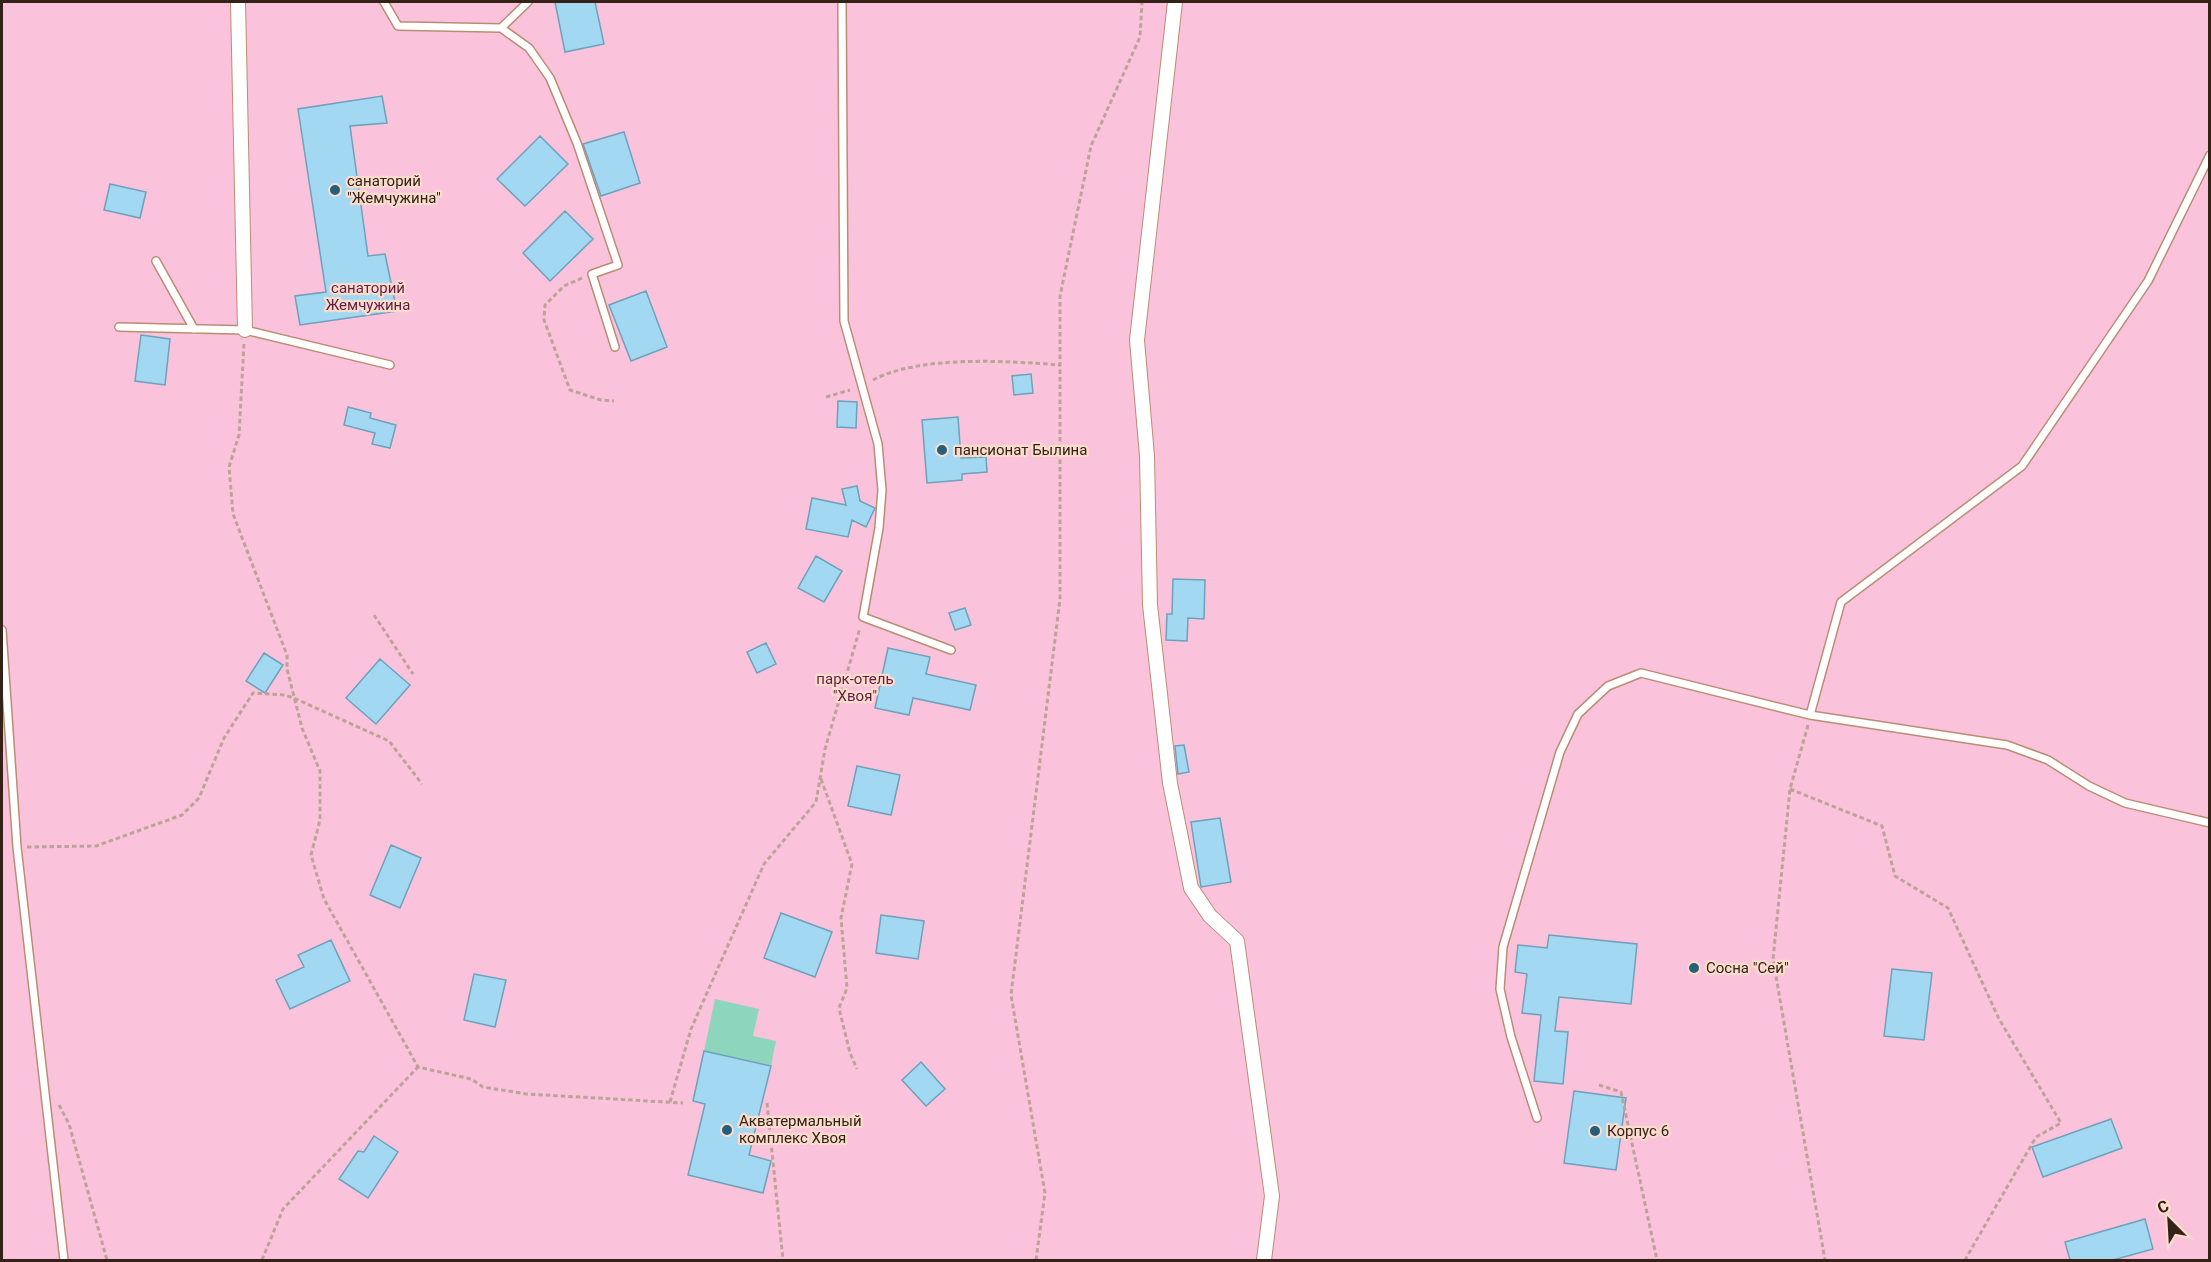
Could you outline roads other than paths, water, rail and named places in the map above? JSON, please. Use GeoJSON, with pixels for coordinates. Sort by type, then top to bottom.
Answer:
{"type":"FeatureCollection","features":[{"type":"Feature","properties":{"kind":"street"},"geometry":{"type":"LineString","coordinates":[[238,2],[245,330]]}},
{"type":"Feature","properties":{"kind":"street"},"geometry":{"type":"LineString","coordinates":[[1175,2],[1137,340],[1147,456],[1150,605],[1170,783],[1191,888],[1210,916],[1237,941],[1272,1197],[1264,1260]]}},
{"type":"Feature","properties":{"kind":"lane"},"geometry":{"type":"LineString","coordinates":[[384,2],[398,26],[458,29],[501,28],[529,48],[550,78],[576,143],[618,264],[591,274],[615,347]]}},
{"type":"Feature","properties":{"kind":"lane"},"geometry":{"type":"LineString","coordinates":[[501,28],[528,2]]}},
{"type":"Feature","properties":{"kind":"lane"},"geometry":{"type":"LineString","coordinates":[[842,2],[844,321],[878,444],[882,489],[879,528],[863,617],[951,650]]}},
{"type":"Feature","properties":{"kind":"lane"},"geometry":{"type":"LineString","coordinates":[[1810,715],[1841,602],[2022,466],[2148,281],[2210,155]]}},
{"type":"Feature","properties":{"kind":"lane"},"geometry":{"type":"LineString","coordinates":[[156,261],[194,329]]}},
{"type":"Feature","properties":{"kind":"lane"},"geometry":{"type":"LineString","coordinates":[[119,327],[245,330],[390,364]]}},
{"type":"Feature","properties":{"kind":"lane"},"geometry":{"type":"LineString","coordinates":[[2,630],[17,847],[64,1260]]}},
{"type":"Feature","properties":{"kind":"lane"},"geometry":{"type":"LineString","coordinates":[[1537,1118],[1511,1037],[1500,989],[1503,947],[1560,752],[1578,714],[1608,686],[1641,673],[1810,715],[2007,745],[2048,760],[2089,786],[2125,803],[2210,823]]}},
{"type":"Feature","properties":{"kind":"place","name":"санаторий \"Жемчужина\""},"geometry":{"type":"Point","coordinates":[335,190]}},
{"type":"Feature","properties":{"kind":"place","name":"пансионат Былина"},"geometry":{"type":"Point","coordinates":[942,450]}},
{"type":"Feature","properties":{"kind":"place","name":"Сосна \"Сей\""},"geometry":{"type":"Point","coordinates":[1694,968]}},
{"type":"Feature","properties":{"kind":"place","name":"Акватермальный комплекс Хвоя"},"geometry":{"type":"Point","coordinates":[727,1130]}},
{"type":"Feature","properties":{"kind":"place","name":"Корпус 6"},"geometry":{"type":"Point","coordinates":[1595,1131]}},
{"type":"Feature","properties":{"kind":"park label","name":"санаторий Жемчужина"},"geometry":{"type":"Point","coordinates":[368,296]}},
{"type":"Feature","properties":{"kind":"park label","name":"парк-отель \"Хвоя\""},"geometry":{"type":"Point","coordinates":[855,688]}}]}
